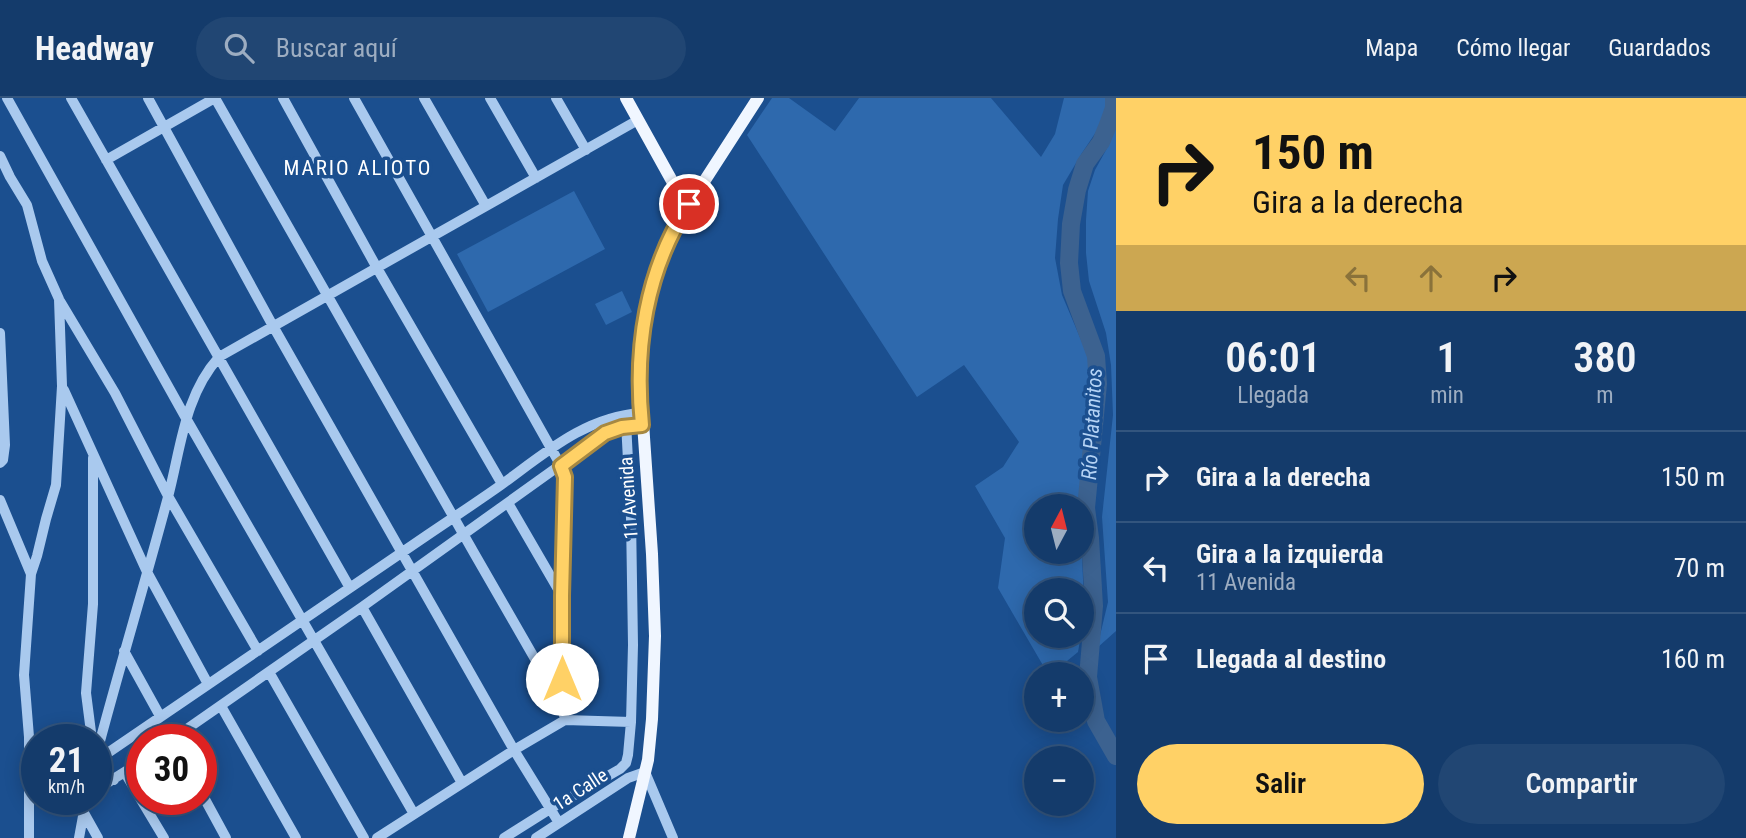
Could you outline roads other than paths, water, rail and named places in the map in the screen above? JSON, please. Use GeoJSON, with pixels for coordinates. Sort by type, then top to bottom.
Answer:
{"type":"FeatureCollection","features":[{"type":"Feature","properties":{"kind":"main road"},"geometry":{"type":"LineString","coordinates":[[626,98],[687,208]]}},
{"type":"Feature","properties":{"kind":"main road","name":"11 Avenida"},"geometry":{"type":"LineString","coordinates":[[629,838],[645,772],[652,719],[655,636],[642,419],[641,345],[649,295],[662,254],[687,208],[758,98]]}},
{"type":"Feature","properties":{"kind":"street"},"geometry":{"type":"LineString","coordinates":[[6,98],[187,420],[414,814]]}},
{"type":"Feature","properties":{"kind":"street"},"geometry":{"type":"LineString","coordinates":[[71,98],[350,588]]}},
{"type":"Feature","properties":{"kind":"street"},"geometry":{"type":"LineString","coordinates":[[148,98],[273,326],[514,750],[559,823]]}},
{"type":"Feature","properties":{"kind":"street"},"geometry":{"type":"LineString","coordinates":[[106,160],[215,98],[562,706]]}},
{"type":"Feature","properties":{"kind":"street"},"geometry":{"type":"LineString","coordinates":[[283,98],[377,268],[502,484]]}},
{"type":"Feature","properties":{"kind":"street"},"geometry":{"type":"LineString","coordinates":[[354,98],[565,477],[562,596],[562,706],[565,720]]}},
{"type":"Feature","properties":{"kind":"street"},"geometry":{"type":"LineString","coordinates":[[424,98],[486,206]]}},
{"type":"Feature","properties":{"kind":"street"},"geometry":{"type":"LineString","coordinates":[[490,98],[536,178]]}},
{"type":"Feature","properties":{"kind":"street"},"geometry":{"type":"LineString","coordinates":[[556,98],[586,150]]}},
{"type":"Feature","properties":{"kind":"street"},"geometry":{"type":"LineString","coordinates":[[105,724],[194,395],[219,357],[638,120]]}},
{"type":"Feature","properties":{"kind":"street"},"geometry":{"type":"LineString","coordinates":[[0,156],[27,205],[42,261],[59,299],[115,393],[168,496],[258,650]]}},
{"type":"Feature","properties":{"kind":"street"},"geometry":{"type":"LineString","coordinates":[[29,838],[29,737],[24,675],[31,573],[56,485],[62,386],[59,299]]}},
{"type":"Feature","properties":{"kind":"street"},"geometry":{"type":"LineString","coordinates":[[0,333],[5,445],[0,463]]}},
{"type":"Feature","properties":{"kind":"street"},"geometry":{"type":"LineString","coordinates":[[62,386],[146,572],[208,684]]}},
{"type":"Feature","properties":{"kind":"street"},"geometry":{"type":"LineString","coordinates":[[112,750],[453,518],[550,448],[595,423],[626,415],[642,419]]}},
{"type":"Feature","properties":{"kind":"street"},"geometry":{"type":"LineString","coordinates":[[504,838],[626,763],[631,722],[633,645],[626,415]]}},
{"type":"Feature","properties":{"kind":"street"},"geometry":{"type":"LineString","coordinates":[[196,724],[605,433],[642,419]]}},
{"type":"Feature","properties":{"kind":"street"},"geometry":{"type":"LineString","coordinates":[[90,724],[86,692],[93,604],[93,454]]}},
{"type":"Feature","properties":{"kind":"street"},"geometry":{"type":"LineString","coordinates":[[0,500],[31,573]]}},
{"type":"Feature","properties":{"kind":"street"},"geometry":{"type":"LineString","coordinates":[[508,503],[562,596]]}},
{"type":"Feature","properties":{"kind":"street"},"geometry":{"type":"LineString","coordinates":[[362,607],[462,783]]}},
{"type":"Feature","properties":{"kind":"street"},"geometry":{"type":"LineString","coordinates":[[124,651],[160,716]]}},
{"type":"Feature","properties":{"kind":"street"},"geometry":{"type":"LineString","coordinates":[[269,672],[364,838]]}},
{"type":"Feature","properties":{"kind":"street"},"geometry":{"type":"LineString","coordinates":[[221,706],[296,838]]}},
{"type":"Feature","properties":{"kind":"street"},"geometry":{"type":"LineString","coordinates":[[377,838],[565,720],[631,722]]}},
{"type":"Feature","properties":{"kind":"street"},"geometry":{"type":"LineString","coordinates":[[645,772],[673,838]]}},
{"type":"Feature","properties":{"kind":"street","name":"1a Calle"},"geometry":{"type":"LineString","coordinates":[[536,838],[628,778],[645,772]]}},
{"type":"Feature","properties":{"kind":"street"},"geometry":{"type":"LineString","coordinates":[[114,780],[125,773],[164,838]]}},
{"type":"Feature","properties":{"kind":"street"},"geometry":{"type":"LineString","coordinates":[[79,838],[84,815]]}},
{"type":"Feature","properties":{"kind":"street"},"geometry":{"type":"LineString","coordinates":[[85,815],[98,838]]}},
{"type":"Feature","properties":{"kind":"street"},"geometry":{"type":"LineString","coordinates":[[214,815],[226,838]]}},
{"type":"Feature","properties":{"kind":"waterway","name":"Río Platanitos"},"geometry":{"type":"LineString","coordinates":[[1114,98],[1114,108],[1108,125],[1101,142],[1085,164],[1077,190],[1071,224],[1069,263],[1072,291],[1096,356],[1098,384],[1086,508],[1094,606],[1088,677],[1096,721],[1116,756]]}},
{"type":"Feature","properties":{"kind":"district","name":"MARIO ALIOTO"},"geometry":{"type":"Point","coordinates":[358,168]}}]}
